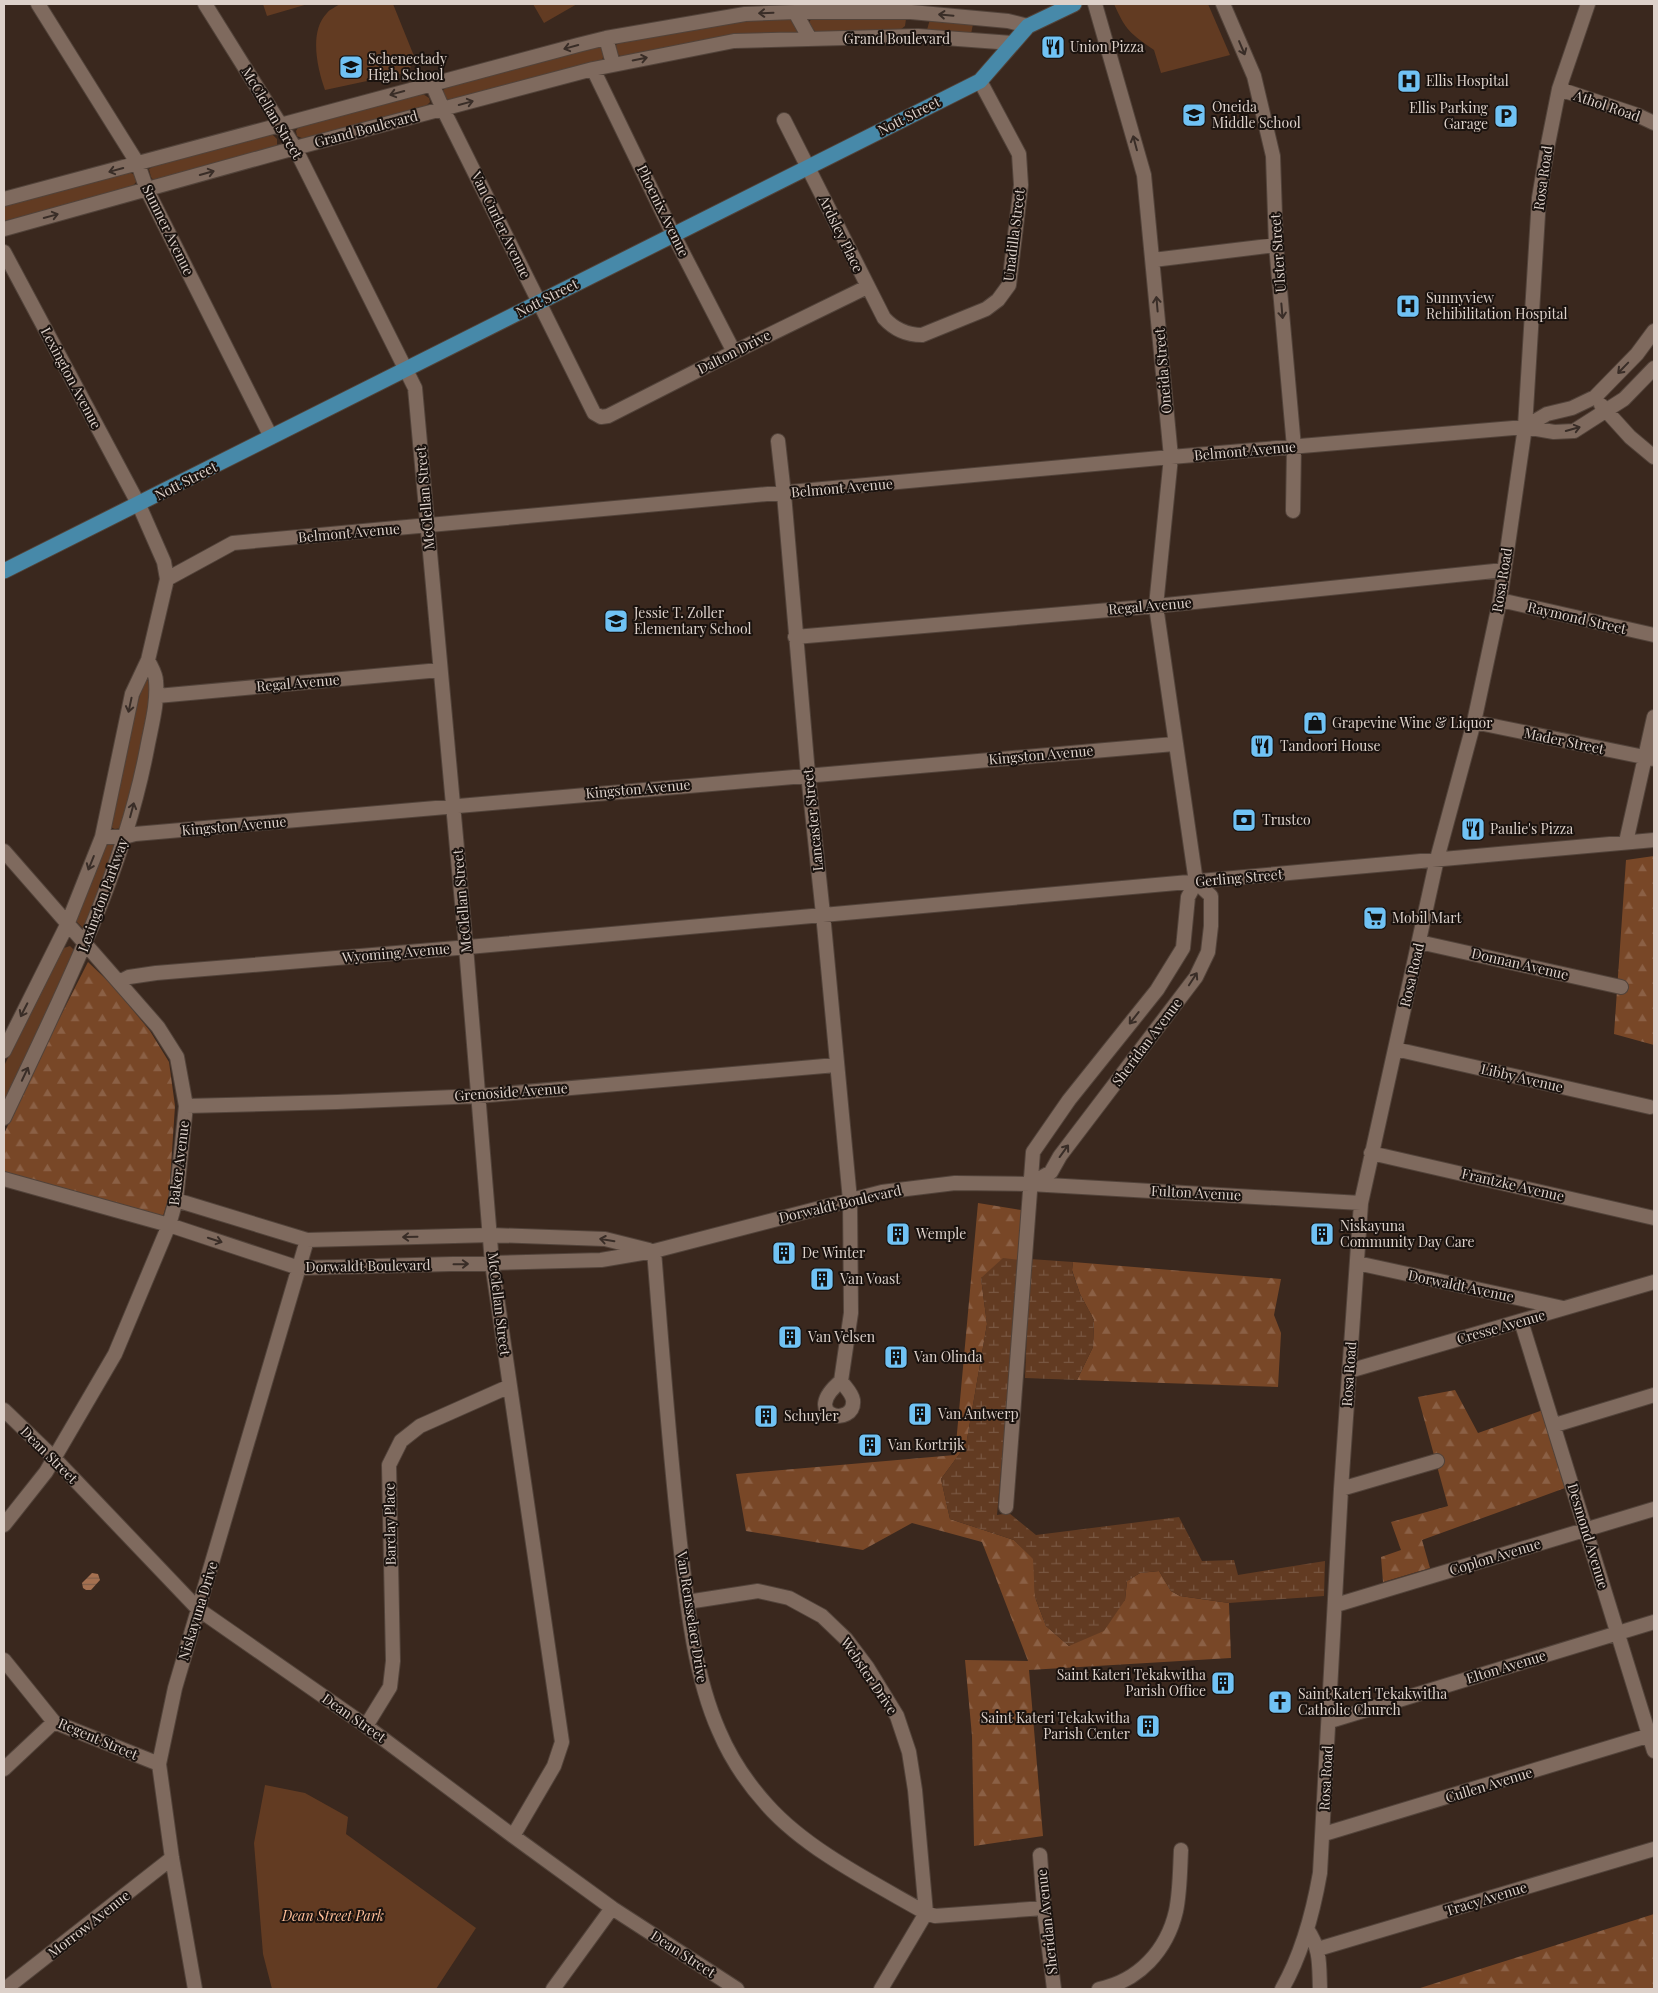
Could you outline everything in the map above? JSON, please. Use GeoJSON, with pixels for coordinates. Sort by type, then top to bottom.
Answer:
{"type":"FeatureCollection","features":[{"type":"Feature","properties":{"kind":"main road","name":"Nott Street"},"geometry":{"type":"LineString","coordinates":[[5,567],[139,505],[980,80],[1028,26],[1074,4]]}},
{"type":"Feature","properties":{"kind":"street","name":"Sumner Avenue"},"geometry":{"type":"LineString","coordinates":[[38,4],[138,164],[146,190],[272,438]]}},
{"type":"Feature","properties":{"kind":"street","name":"McClellan Street"},"geometry":{"type":"LineString","coordinates":[[205,4],[295,148],[415,388],[454,806],[492,1263],[562,1742],[554,1766],[513,1836]]}},
{"type":"Feature","properties":{"kind":"street","name":"Oneida Street"},"geometry":{"type":"LineString","coordinates":[[1095,4],[1144,175],[1171,457],[1156,606],[1174,744]]}},
{"type":"Feature","properties":{"kind":"street","name":"Ulster Street"},"geometry":{"type":"LineString","coordinates":[[1223,4],[1254,76],[1273,156],[1276,245],[1294,448],[1293,511]]}},
{"type":"Feature","properties":{"kind":"street","name":"Rosa Road"},"geometry":{"type":"LineString","coordinates":[[1282,1989],[1298,1955],[1316,1898],[1324,1834],[1324,1789],[1330,1721],[1341,1489],[1361,1203],[1437,859],[1474,722],[1500,600],[1525,427],[1539,198],[1559,89],[1588,4]]}},
{"type":"Feature","properties":{"kind":"street","name":"Grand Boulevard"},"geometry":{"type":"LineString","coordinates":[[4,199],[606,38],[745,14],[909,8],[1008,21],[1028,26]]}},
{"type":"Feature","properties":{"kind":"street"},"geometry":{"type":"LineString","coordinates":[[909,8],[918,36]]}},
{"type":"Feature","properties":{"kind":"street"},"geometry":{"type":"LineString","coordinates":[[795,12],[810,39]]}},
{"type":"Feature","properties":{"kind":"street"},"geometry":{"type":"LineString","coordinates":[[982,18],[984,41]]}},
{"type":"Feature","properties":{"kind":"street","name":"Grand Boulevard"},"geometry":{"type":"LineString","coordinates":[[4,229],[295,148],[613,64],[734,41],[918,36],[1012,43]]}},
{"type":"Feature","properties":{"kind":"street"},"geometry":{"type":"LineString","coordinates":[[606,38],[613,64]]}},
{"type":"Feature","properties":{"kind":"street","name":"Phoenix Avenue"},"geometry":{"type":"LineString","coordinates":[[594,69],[673,234],[734,352]]}},
{"type":"Feature","properties":{"kind":"street","name":"Unadilla Street"},"geometry":{"type":"LineString","coordinates":[[911,335],[922,335],[986,309],[998,300],[1009,285],[1020,185],[1018,154],[980,80]]}},
{"type":"Feature","properties":{"kind":"street","name":"Van Curler Avenue"},"geometry":{"type":"LineString","coordinates":[[432,84],[594,413],[601,417]]}},
{"type":"Feature","properties":{"kind":"street","name":"Athol Road"},"geometry":{"type":"LineString","coordinates":[[1559,89],[1637,115],[1654,124]]}},
{"type":"Feature","properties":{"kind":"street","name":"Ardsley Place"},"geometry":{"type":"LineString","coordinates":[[784,120],[809,166],[867,287],[884,318],[892,326],[911,335]]}},
{"type":"Feature","properties":{"kind":"street"},"geometry":{"type":"LineString","coordinates":[[1153,260],[1276,245]]}},
{"type":"Feature","properties":{"kind":"street","name":"Lexington Avenue"},"geometry":{"type":"LineString","coordinates":[[4,252],[139,505]]}},
{"type":"Feature","properties":{"kind":"street","name":"Dalton Drive"},"geometry":{"type":"LineString","coordinates":[[601,417],[608,416],[867,287]]}},
{"type":"Feature","properties":{"kind":"street"},"geometry":{"type":"LineString","coordinates":[[1525,427],[1547,414],[1572,408],[1594,397],[1637,354],[1654,332]]}},
{"type":"Feature","properties":{"kind":"street"},"geometry":{"type":"LineString","coordinates":[[1525,427],[1554,432],[1574,431],[1624,399],[1654,368]]}},
{"type":"Feature","properties":{"kind":"street"},"geometry":{"type":"LineString","coordinates":[[1594,397],[1630,437],[1654,457]]}},
{"type":"Feature","properties":{"kind":"street","name":"Belmont Avenue"},"geometry":{"type":"LineString","coordinates":[[167,579],[233,543],[428,527],[1171,457],[1525,427]]}},
{"type":"Feature","properties":{"kind":"street","name":"Lancaster Street"},"geometry":{"type":"LineString","coordinates":[[778,441],[808,774],[850,1200],[852,1313],[841,1381]]}},
{"type":"Feature","properties":{"kind":"street","name":"Lexington Parkway"},"geometry":{"type":"LineString","coordinates":[[4,1051],[67,925],[102,837],[132,694],[148,660],[167,579],[164,562],[139,505]]}},
{"type":"Feature","properties":{"kind":"street","name":"Regal Avenue"},"geometry":{"type":"LineString","coordinates":[[796,637],[1156,606],[1504,570]]}},
{"type":"Feature","properties":{"kind":"street","name":"Raymond Street"},"geometry":{"type":"LineString","coordinates":[[1500,600],[1654,635]]}},
{"type":"Feature","properties":{"kind":"street","name":"Lexington Parkway"},"geometry":{"type":"LineString","coordinates":[[4,1118],[85,946],[124,837],[143,767],[157,696],[156,679],[148,660]]}},
{"type":"Feature","properties":{"kind":"street","name":"Regal Avenue"},"geometry":{"type":"LineString","coordinates":[[157,696],[440,670]]}},
{"type":"Feature","properties":{"kind":"street"},"geometry":{"type":"LineString","coordinates":[[1626,842],[1650,758],[1654,717]]}},
{"type":"Feature","properties":{"kind":"street","name":"Mader Street"},"geometry":{"type":"LineString","coordinates":[[1474,722],[1650,758]]}},
{"type":"Feature","properties":{"kind":"street","name":"Kingston Avenue"},"geometry":{"type":"LineString","coordinates":[[102,837],[124,837],[135,834],[808,774],[1174,744]]}},
{"type":"Feature","properties":{"kind":"street","name":"Sheridan Avenue"},"geometry":{"type":"LineString","coordinates":[[1006,1507],[1034,1152],[1069,1100],[1157,990],[1183,948],[1188,897],[1196,882],[1174,744]]}},
{"type":"Feature","properties":{"kind":"street","name":"Gerling Street"},"geometry":{"type":"LineString","coordinates":[[823,914],[1654,840]]}},
{"type":"Feature","properties":{"kind":"street","name":"Baker Avenue"},"geometry":{"type":"LineString","coordinates":[[4,851],[85,946],[158,1027],[176,1057],[186,1106],[176,1200],[169,1225],[116,1354],[46,1472],[4,1525]]}},
{"type":"Feature","properties":{"kind":"street","name":"Sheridan Avenue"},"geometry":{"type":"LineString","coordinates":[[1030,1184],[1051,1172],[1060,1156],[1196,977],[1208,952],[1211,926],[1211,896],[1196,882]]}},
{"type":"Feature","properties":{"kind":"street","name":"Wyoming Avenue"},"geometry":{"type":"LineString","coordinates":[[119,982],[129,977],[156,973],[823,914]]}},
{"type":"Feature","properties":{"kind":"street","name":"Donnan Avenue"},"geometry":{"type":"LineString","coordinates":[[1419,942],[1621,987]]}},
{"type":"Feature","properties":{"kind":"street","name":"Libby Avenue"},"geometry":{"type":"LineString","coordinates":[[1395,1049],[1650,1106]]}},
{"type":"Feature","properties":{"kind":"street","name":"Grenoside Avenue"},"geometry":{"type":"LineString","coordinates":[[186,1106],[478,1096],[836,1065]]}},
{"type":"Feature","properties":{"kind":"street","name":"Frantzke Avenue"},"geometry":{"type":"LineString","coordinates":[[1371,1153],[1654,1218]]}},
{"type":"Feature","properties":{"kind":"street","name":"Dorwaldt Boulevard"},"geometry":{"type":"LineString","coordinates":[[4,1179],[169,1225],[299,1268],[601,1260],[654,1251],[882,1192],[955,1183],[1030,1184]]}},
{"type":"Feature","properties":{"kind":"street","name":"Fulton Avenue"},"geometry":{"type":"LineString","coordinates":[[1030,1184],[1361,1203]]}},
{"type":"Feature","properties":{"kind":"street","name":"Dorwaldt Boulevard"},"geometry":{"type":"LineString","coordinates":[[176,1200],[307,1240],[491,1235],[605,1239],[654,1251]]}},
{"type":"Feature","properties":{"kind":"street","name":"Niskayuna Drive"},"geometry":{"type":"LineString","coordinates":[[195,1989],[172,1858],[159,1764],[175,1688],[307,1240]]}},
{"type":"Feature","properties":{"kind":"street","name":"Van Rensselaer Drive"},"geometry":{"type":"LineString","coordinates":[[654,1251],[673,1475],[687,1602],[703,1687],[719,1732],[742,1772],[767,1806],[794,1830],[843,1866],[926,1913],[935,1916],[1044,1908]]}},
{"type":"Feature","properties":{"kind":"street","name":"Dorwaldt Avenue"},"geometry":{"type":"LineString","coordinates":[[1356,1262],[1566,1309]]}},
{"type":"Feature","properties":{"kind":"street","name":"Cresse Avenue"},"geometry":{"type":"LineString","coordinates":[[1348,1371],[1654,1282]]}},
{"type":"Feature","properties":{"kind":"street","name":"Desmond Avenue"},"geometry":{"type":"LineString","coordinates":[[1521,1321],[1555,1424],[1618,1633],[1652,1734],[1654,1752]]}},
{"type":"Feature","properties":{"kind":"street","name":"Barclay Place"},"geometry":{"type":"LineString","coordinates":[[366,1726],[390,1686],[393,1661],[389,1465],[401,1441],[420,1426],[510,1386]]}},
{"type":"Feature","properties":{"kind":"street"},"geometry":{"type":"LineString","coordinates":[[1555,1424],[1654,1395]]}},
{"type":"Feature","properties":{"kind":"street","name":"Dean Street"},"geometry":{"type":"LineString","coordinates":[[4,1410],[54,1458],[198,1609],[366,1726],[612,1908],[737,1989]]}},
{"type":"Feature","properties":{"kind":"street"},"geometry":{"type":"LineString","coordinates":[[1341,1489],[1437,1461]]}},
{"type":"Feature","properties":{"kind":"street","name":"Coplon Avenue"},"geometry":{"type":"LineString","coordinates":[[1336,1605],[1654,1509]]}},
{"type":"Feature","properties":{"kind":"street","name":"Webster Drive"},"geometry":{"type":"LineString","coordinates":[[687,1602],[758,1591],[789,1598],[822,1616],[846,1639],[867,1667],[897,1716],[909,1752],[915,1790],[926,1913]]}},
{"type":"Feature","properties":{"kind":"street","name":"Elton Avenue"},"geometry":{"type":"LineString","coordinates":[[1330,1721],[1654,1622]]}},
{"type":"Feature","properties":{"kind":"street","name":"Regent Street"},"geometry":{"type":"LineString","coordinates":[[4,1660],[54,1722],[159,1764]]}},
{"type":"Feature","properties":{"kind":"street"},"geometry":{"type":"LineString","coordinates":[[4,1769],[54,1722]]}},
{"type":"Feature","properties":{"kind":"street","name":"Cullen Avenue"},"geometry":{"type":"LineString","coordinates":[[1324,1834],[1652,1734]]}},
{"type":"Feature","properties":{"kind":"street","name":"Tracy Avenue"},"geometry":{"type":"LineString","coordinates":[[1318,1949],[1654,1849]]}},
{"type":"Feature","properties":{"kind":"street"},"geometry":{"type":"LineString","coordinates":[[1099,1989],[1129,1979],[1139,1972],[1149,1964],[1166,1937],[1176,1911],[1181,1850]]}},
{"type":"Feature","properties":{"kind":"street","name":"Sheridan Avenue"},"geometry":{"type":"LineString","coordinates":[[1040,1855],[1044,1908],[1054,1989]]}},
{"type":"Feature","properties":{"kind":"street","name":"Morrow Avenue"},"geometry":{"type":"LineString","coordinates":[[5,1989],[172,1858]]}},
{"type":"Feature","properties":{"kind":"street"},"geometry":{"type":"LineString","coordinates":[[553,1989],[612,1908]]}},
{"type":"Feature","properties":{"kind":"street"},"geometry":{"type":"LineString","coordinates":[[881,1989],[926,1913]]}},
{"type":"Feature","properties":{"kind":"street"},"geometry":{"type":"LineString","coordinates":[[1307,1929],[1315,1940],[1318,1949],[1320,1989]]}},
{"type":"Feature","properties":{"kind":"green space"},"geometry":{"type":"Polygon","coordinates":[[[263,4],[308,4],[267,16],[263,4]]]}},
{"type":"Feature","properties":{"kind":"green space"},"geometry":{"type":"Polygon","coordinates":[[[340,4],[393,4],[414,56],[409,72],[325,90],[317,61],[316,39],[321,21],[331,9],[340,4]]]}},
{"type":"Feature","properties":{"kind":"green space"},"geometry":{"type":"Polygon","coordinates":[[[533,4],[577,4],[544,23],[533,4]]]}},
{"type":"Feature","properties":{"kind":"green space"},"geometry":{"type":"Polygon","coordinates":[[[1114,4],[1208,4],[1230,55],[1161,73],[1154,50],[1130,31],[1114,4]]]}},
{"type":"Feature","properties":{"kind":"green space"},"geometry":{"type":"Polygon","coordinates":[[[818,17],[906,19],[905,26],[900,30],[817,33],[809,23],[811,19],[818,17]]]}},
{"type":"Feature","properties":{"kind":"green space"},"geometry":{"type":"Polygon","coordinates":[[[756,19],[791,19],[799,30],[791,36],[623,57],[618,55],[616,45],[623,41],[756,19]]]}},
{"type":"Feature","properties":{"kind":"green space"},"geometry":{"type":"Polygon","coordinates":[[[930,19],[973,24],[971,34],[934,33],[927,30],[930,19]]]}},
{"type":"Feature","properties":{"kind":"green space"},"geometry":{"type":"Polygon","coordinates":[[[598,46],[602,47],[604,55],[602,60],[447,103],[442,93],[446,86],[598,46]]]}},
{"type":"Feature","properties":{"kind":"green space"},"geometry":{"type":"Polygon","coordinates":[[[416,94],[423,94],[429,98],[430,102],[426,106],[306,140],[297,136],[296,131],[299,126],[416,94]]]}},
{"type":"Feature","properties":{"kind":"green space"},"geometry":{"type":"Polygon","coordinates":[[[272,134],[277,139],[277,145],[270,151],[154,181],[151,177],[149,169],[156,165],[272,134]]]}},
{"type":"Feature","properties":{"kind":"green space"},"geometry":{"type":"Polygon","coordinates":[[[129,172],[135,175],[137,181],[131,188],[4,221],[4,204],[129,172]]]}},
{"type":"Feature","properties":{"kind":"green space"},"geometry":{"type":"Polygon","coordinates":[[[146,680],[151,681],[148,715],[126,819],[121,828],[115,829],[110,827],[108,822],[142,687],[146,680]]]}},
{"type":"Feature","properties":{"kind":"green space"},"geometry":{"type":"Polygon","coordinates":[[[110,843],[114,846],[115,851],[87,926],[83,928],[75,920],[105,847],[110,843]]]}},
{"type":"Feature","properties":{"kind":"green space"},"geometry":{"type":"Polygon","coordinates":[[[1654,856],[1654,1045],[1614,1034],[1626,860],[1654,856]]]}},
{"type":"Feature","properties":{"kind":"green space"},"geometry":{"type":"Polygon","coordinates":[[[70,946],[74,950],[75,956],[4,1106],[4,1066],[50,971],[64,948],[70,946]]]}},
{"type":"Feature","properties":{"kind":"green space"},"geometry":{"type":"Polygon","coordinates":[[[88,962],[114,987],[150,1031],[169,1062],[175,1106],[169,1196],[163,1216],[4,1172],[4,1134],[27,1082],[88,962]]]}},
{"type":"Feature","properties":{"kind":"green space"},"geometry":{"type":"Polygon","coordinates":[[[978,1203],[1021,1210],[1020,1260],[981,1278],[987,1324],[966,1445],[941,1479],[950,1519],[1014,1540],[1034,1559],[1035,1597],[1046,1626],[1069,1646],[1125,1600],[1127,1581],[1140,1573],[1159,1571],[1171,1591],[1180,1596],[1229,1603],[1231,1658],[1029,1670],[1043,1836],[974,1846],[972,1736],[965,1660],[1028,1661],[982,1542],[912,1523],[863,1550],[746,1531],[736,1474],[955,1455],[978,1203]]]}},
{"type":"Feature","properties":{"kind":"green space"},"geometry":{"type":"Polygon","coordinates":[[[1003,1258],[1020,1260],[997,1515],[1009,1513],[1036,1535],[1179,1517],[1202,1561],[1234,1560],[1238,1575],[1325,1561],[1324,1596],[1229,1603],[1180,1596],[1171,1591],[1159,1571],[1140,1573],[1127,1581],[1125,1600],[1104,1631],[1069,1646],[1046,1626],[1035,1597],[1033,1559],[1014,1540],[950,1519],[941,1479],[966,1445],[987,1324],[981,1278],[1003,1258]]]}},
{"type":"Feature","properties":{"kind":"green space"},"geometry":{"type":"Polygon","coordinates":[[[1030,1259],[1073,1262],[1072,1271],[1080,1294],[1094,1320],[1093,1347],[1077,1380],[1025,1378],[1030,1259]]]}},
{"type":"Feature","properties":{"kind":"green space"},"geometry":{"type":"Polygon","coordinates":[[[1073,1262],[1281,1279],[1274,1315],[1281,1333],[1278,1387],[1077,1380],[1093,1347],[1094,1320],[1080,1294],[1072,1270],[1073,1262]]]}},
{"type":"Feature","properties":{"kind":"green space"},"geometry":{"type":"Polygon","coordinates":[[[1455,1390],[1478,1433],[1543,1410],[1565,1488],[1422,1540],[1430,1568],[1383,1582],[1381,1557],[1401,1550],[1391,1522],[1448,1506],[1418,1397],[1455,1390]]]}},
{"type":"Feature","properties":{"kind":"green space","name":"Dean Street Park"},"geometry":{"type":"Polygon","coordinates":[[[265,1785],[305,1793],[348,1817],[346,1834],[476,1928],[436,1989],[272,1989],[263,1954],[254,1843],[265,1785]]]}},
{"type":"Feature","properties":{"kind":"green space"},"geometry":{"type":"Polygon","coordinates":[[[1654,1914],[1654,1989],[1417,1989],[1654,1914]]]}},
{"type":"Feature","properties":{"kind":"shaded area"},"geometry":{"type":"Polygon","coordinates":[[[92,1573],[98,1574],[100,1580],[91,1590],[86,1590],[83,1588],[82,1583],[92,1573]]]}},
{"type":"Feature","properties":{"kind":"place","name":"Union Pizza"},"geometry":{"type":"Point","coordinates":[1053,47]}},
{"type":"Feature","properties":{"kind":"place","name":"Schenectady High School"},"geometry":{"type":"Point","coordinates":[351,67]}},
{"type":"Feature","properties":{"kind":"place","name":"Ellis Hospital"},"geometry":{"type":"Point","coordinates":[1409,81]}},
{"type":"Feature","properties":{"kind":"place","name":"Oneida Middle School"},"geometry":{"type":"Point","coordinates":[1194,115]}},
{"type":"Feature","properties":{"kind":"place","name":"Ellis Parking Garage"},"geometry":{"type":"Point","coordinates":[1506,116]}},
{"type":"Feature","properties":{"kind":"place","name":"Sunnyview Rehibilitation Hospital"},"geometry":{"type":"Point","coordinates":[1408,306]}},
{"type":"Feature","properties":{"kind":"place","name":"Jessie T. Zoller Elementary School"},"geometry":{"type":"Point","coordinates":[616,621]}},
{"type":"Feature","properties":{"kind":"place","name":"Grapevine Wine & Liquor"},"geometry":{"type":"Point","coordinates":[1315,723]}},
{"type":"Feature","properties":{"kind":"place","name":"Tandoori House"},"geometry":{"type":"Point","coordinates":[1262,746]}},
{"type":"Feature","properties":{"kind":"place","name":"Trustco"},"geometry":{"type":"Point","coordinates":[1244,820]}},
{"type":"Feature","properties":{"kind":"place","name":"Paulie's Pizza"},"geometry":{"type":"Point","coordinates":[1473,829]}},
{"type":"Feature","properties":{"kind":"place","name":"Mobil Mart"},"geometry":{"type":"Point","coordinates":[1375,918]}},
{"type":"Feature","properties":{"kind":"place","name":"Wemple"},"geometry":{"type":"Point","coordinates":[898,1234]}},
{"type":"Feature","properties":{"kind":"place","name":"Niskayuna Community Day Care"},"geometry":{"type":"Point","coordinates":[1322,1234]}},
{"type":"Feature","properties":{"kind":"place","name":"De Winter"},"geometry":{"type":"Point","coordinates":[784,1253]}},
{"type":"Feature","properties":{"kind":"place","name":"Van Voast"},"geometry":{"type":"Point","coordinates":[822,1279]}},
{"type":"Feature","properties":{"kind":"place","name":"Van Velsen"},"geometry":{"type":"Point","coordinates":[790,1337]}},
{"type":"Feature","properties":{"kind":"place","name":"Van Olinda"},"geometry":{"type":"Point","coordinates":[896,1357]}},
{"type":"Feature","properties":{"kind":"place","name":"Van Antwerp"},"geometry":{"type":"Point","coordinates":[920,1414]}},
{"type":"Feature","properties":{"kind":"place","name":"Schuyler"},"geometry":{"type":"Point","coordinates":[766,1416]}},
{"type":"Feature","properties":{"kind":"place","name":"Van Kortrijk"},"geometry":{"type":"Point","coordinates":[870,1445]}},
{"type":"Feature","properties":{"kind":"place","name":"Saint Kateri Tekakwitha Parish Office"},"geometry":{"type":"Point","coordinates":[1223,1683]}},
{"type":"Feature","properties":{"kind":"place","name":"Saint Kateri Tekakwitha Catholic Church"},"geometry":{"type":"Point","coordinates":[1280,1702]}},
{"type":"Feature","properties":{"kind":"place","name":"Saint Kateri Tekakwitha Parish Center"},"geometry":{"type":"Point","coordinates":[1148,1726]}}]}
